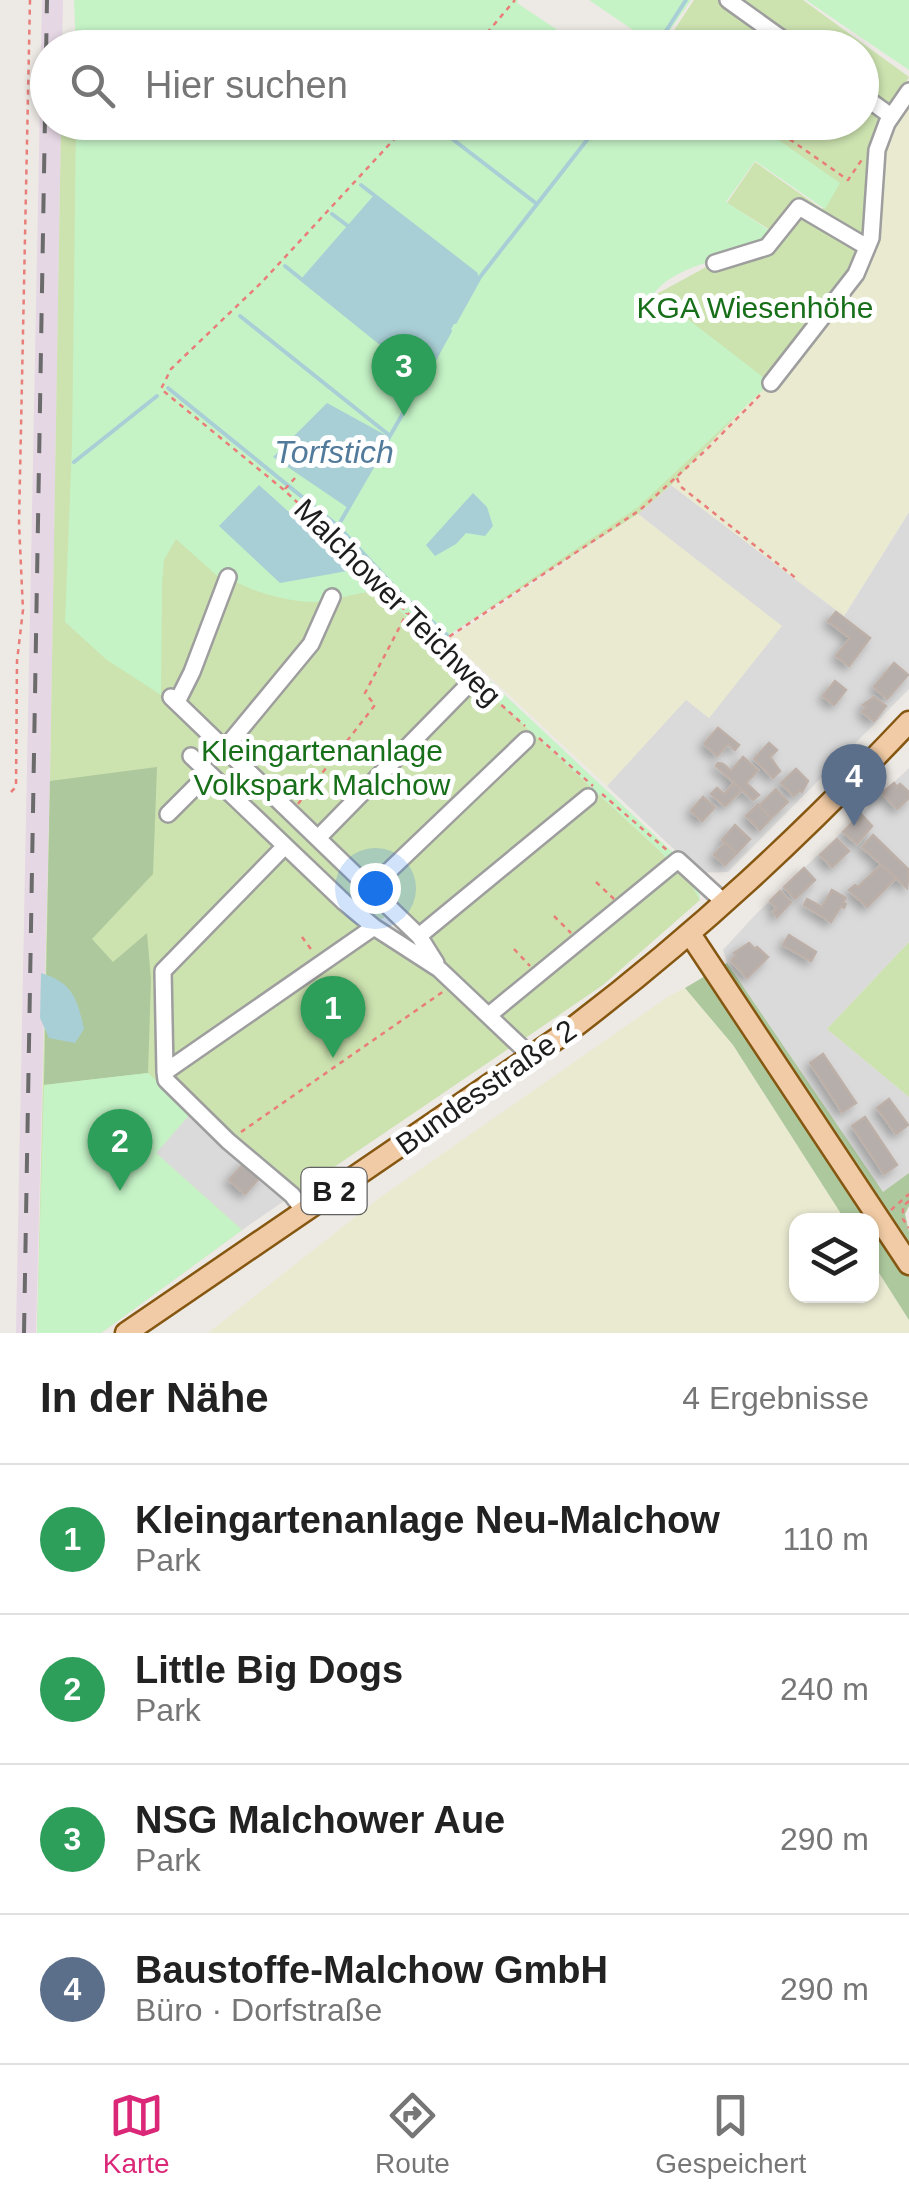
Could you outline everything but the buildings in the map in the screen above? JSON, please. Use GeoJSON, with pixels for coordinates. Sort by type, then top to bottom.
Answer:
{"type":"FeatureCollection","features":[{"type":"Feature","properties":{"kind":"main road","name":"B 2"},"geometry":{"type":"LineString","coordinates":[[690,934],[795,840],[909,722]]}},
{"type":"Feature","properties":{"kind":"main road","name":"Bundesstraße 2"},"geometry":{"type":"LineString","coordinates":[[126,1333],[531,1056],[625,988],[690,934]]}},
{"type":"Feature","properties":{"kind":"main road"},"geometry":{"type":"LineString","coordinates":[[690,934],[909,1264]]}},
{"type":"Feature","properties":{"kind":"lane"},"geometry":{"type":"LineString","coordinates":[[728,0],[770,30]]}},
{"type":"Feature","properties":{"kind":"lane"},"geometry":{"type":"LineString","coordinates":[[772,383],[856,274],[868,247],[880,140],[909,90]]}},
{"type":"Feature","properties":{"kind":"lane"},"geometry":{"type":"LineString","coordinates":[[879,107],[891,116]]}},
{"type":"Feature","properties":{"kind":"lane"},"geometry":{"type":"LineString","coordinates":[[715,263],[767,247],[799,207],[868,247]]}},
{"type":"Feature","properties":{"kind":"lane"},"geometry":{"type":"LineString","coordinates":[[228,577],[192,672],[174,700],[419,936],[439,969]]}},
{"type":"Feature","properties":{"kind":"lane"},"geometry":{"type":"LineString","coordinates":[[225,748],[311,644],[332,597]]}},
{"type":"Feature","properties":{"kind":"lane"},"geometry":{"type":"LineString","coordinates":[[318,838],[467,686]]}},
{"type":"Feature","properties":{"kind":"lane"},"geometry":{"type":"LineString","coordinates":[[370,890],[526,740]]}},
{"type":"Feature","properties":{"kind":"lane"},"geometry":{"type":"LineString","coordinates":[[191,756],[374,927],[439,969],[531,1056]]}},
{"type":"Feature","properties":{"kind":"lane"},"geometry":{"type":"LineString","coordinates":[[168,814],[209,773]]}},
{"type":"Feature","properties":{"kind":"lane"},"geometry":{"type":"LineString","coordinates":[[419,936],[588,796]]}},
{"type":"Feature","properties":{"kind":"lane"},"geometry":{"type":"LineString","coordinates":[[284,847],[163,972],[165,1072],[166,1080],[228,1142],[292,1195],[304,1212]]}},
{"type":"Feature","properties":{"kind":"lane"},"geometry":{"type":"LineString","coordinates":[[489,1015],[678,860],[725,903]]}},
{"type":"Feature","properties":{"kind":"lane"},"geometry":{"type":"LineString","coordinates":[[165,1072],[374,927]]}},
{"type":"Feature","properties":{"kind":"path"},"geometry":{"type":"LineString","coordinates":[[11,792],[16,788],[17,661],[23,610],[19,523],[30,0]]}},
{"type":"Feature","properties":{"kind":"path"},"geometry":{"type":"LineString","coordinates":[[489,30],[515,0]]}},
{"type":"Feature","properties":{"kind":"path","name":"Malchower Teichweg"},"geometry":{"type":"LineString","coordinates":[[393,140],[262,282],[172,369],[161,389],[284,490],[474,680],[678,860]]}},
{"type":"Feature","properties":{"kind":"path"},"geometry":{"type":"LineString","coordinates":[[791,140],[848,180],[874,141],[880,140]]}},
{"type":"Feature","properties":{"kind":"path"},"geometry":{"type":"LineString","coordinates":[[439,643],[640,510],[772,383]]}},
{"type":"Feature","properties":{"kind":"path"},"geometry":{"type":"LineString","coordinates":[[675,477],[680,486],[798,580]]}},
{"type":"Feature","properties":{"kind":"path"},"geometry":{"type":"LineString","coordinates":[[284,490],[295,478]]}},
{"type":"Feature","properties":{"kind":"path"},"geometry":{"type":"LineString","coordinates":[[292,813],[375,705],[364,693],[408,612]]}},
{"type":"Feature","properties":{"kind":"path"},"geometry":{"type":"LineString","coordinates":[[596,882],[622,907]]}},
{"type":"Feature","properties":{"kind":"path"},"geometry":{"type":"LineString","coordinates":[[554,916],[580,941]]}},
{"type":"Feature","properties":{"kind":"path"},"geometry":{"type":"LineString","coordinates":[[302,937],[322,965]]}},
{"type":"Feature","properties":{"kind":"path"},"geometry":{"type":"LineString","coordinates":[[514,949],[537,975]]}},
{"type":"Feature","properties":{"kind":"path"},"geometry":{"type":"LineString","coordinates":[[228,1142],[453,982]]}},
{"type":"Feature","properties":{"kind":"path"},"geometry":{"type":"LineString","coordinates":[[880,1220],[909,1194]]}},
{"type":"Feature","properties":{"kind":"path"},"geometry":{"type":"LineString","coordinates":[[909,1201],[903,1206],[903,1219],[909,1228]]}},
{"type":"Feature","properties":{"kind":"shaded area"},"geometry":{"type":"Polygon","coordinates":[[[42,0],[63,0],[62,30],[41,30],[42,0]]]}},
{"type":"Feature","properties":{"kind":"shaded area"},"geometry":{"type":"Polygon","coordinates":[[[39,140],[61,140],[36,1333],[16,1333],[39,140]]]}},
{"type":"Feature","properties":{"kind":"shaded area"},"geometry":{"type":"Polygon","coordinates":[[[671,485],[844,616],[909,512],[909,689],[728,872],[699,873],[607,786],[686,699],[709,718],[781,626],[638,514],[671,485]]]}},
{"type":"Feature","properties":{"kind":"shaded area"},"geometry":{"type":"Polygon","coordinates":[[[909,768],[909,942],[827,1029],[909,1097],[909,1173],[883,1193],[727,963],[723,950],[909,768]]]}},
{"type":"Feature","properties":{"kind":"shaded area"},"geometry":{"type":"Polygon","coordinates":[[[191,1113],[287,1199],[242,1230],[156,1153],[191,1113]]]}},
{"type":"Feature","properties":{"kind":"green space"},"geometry":{"type":"Polygon","coordinates":[[[74,0],[518,0],[558,30],[75,30],[74,0]]]}},
{"type":"Feature","properties":{"kind":"green space"},"geometry":{"type":"Polygon","coordinates":[[[589,0],[691,0],[670,30],[633,30],[589,0]]]}},
{"type":"Feature","properties":{"kind":"green space"},"geometry":{"type":"Polygon","coordinates":[[[694,0],[803,0],[844,30],[674,30],[694,0]]]}},
{"type":"Feature","properties":{"kind":"green space"},"geometry":{"type":"Polygon","coordinates":[[[806,0],[909,0],[909,70],[879,50],[879,30],[850,30],[806,0]]]}},
{"type":"Feature","properties":{"kind":"green space"},"geometry":{"type":"Polygon","coordinates":[[[879,55],[909,77],[879,129],[879,55]]]}},
{"type":"Feature","properties":{"kind":"green space"},"geometry":{"type":"Polygon","coordinates":[[[909,81],[909,512],[844,616],[671,485],[767,383],[871,158],[870,144],[879,140],[879,127],[909,81]]]}},
{"type":"Feature","properties":{"kind":"green space"},"geometry":{"type":"Polygon","coordinates":[[[61,140],[422,140],[653,296],[772,231],[727,203],[755,162],[822,209],[839,183],[777,140],[872,140],[863,253],[767,383],[671,485],[638,514],[445,637],[392,603],[659,850],[690,882],[700,900],[603,985],[521,1041],[385,917],[369,927],[435,970],[517,1043],[287,1199],[190,1114],[156,1153],[242,1230],[101,1333],[37,1333],[61,140]]]}},
{"type":"Feature","properties":{"kind":"green space"},"geometry":{"type":"Polygon","coordinates":[[[76,140],[778,140],[840,183],[825,209],[755,161],[726,202],[772,232],[747,248],[678,274],[652,296],[659,297],[767,380],[766,387],[638,507],[444,638],[697,875],[700,900],[690,882],[659,850],[398,609],[403,600],[409,604],[396,590],[321,602],[280,598],[231,579],[223,581],[176,539],[164,560],[161,695],[107,660],[65,622],[72,446],[76,140]]]}},
{"type":"Feature","properties":{"kind":"green space"},"geometry":{"type":"Polygon","coordinates":[[[638,514],[782,626],[709,718],[686,700],[607,786],[449,639],[638,514]]]}},
{"type":"Feature","properties":{"kind":"green space"},"geometry":{"type":"Polygon","coordinates":[[[157,767],[153,874],[92,939],[113,962],[147,933],[151,980],[148,1073],[44,1085],[50,781],[157,767]]]}},
{"type":"Feature","properties":{"kind":"green space"},"geometry":{"type":"Polygon","coordinates":[[[909,942],[909,1097],[827,1029],[909,942]]]}},
{"type":"Feature","properties":{"kind":"green space"},"geometry":{"type":"Polygon","coordinates":[[[727,963],[883,1192],[909,1173],[909,1206],[905,1214],[909,1232],[909,1320],[879,1273],[879,1213],[841,1213],[733,1045],[685,988],[727,963]]]}},
{"type":"Feature","properties":{"kind":"green space"},"geometry":{"type":"Polygon","coordinates":[[[685,988],[733,1045],[841,1213],[789,1213],[789,1303],[879,1303],[879,1273],[909,1320],[909,1333],[208,1333],[382,1196],[685,988]]]}},
{"type":"Feature","properties":{"kind":"green space"},"geometry":{"type":"Polygon","coordinates":[[[148,1073],[191,1113],[156,1153],[242,1230],[101,1333],[37,1333],[44,1085],[148,1073]]]}},
{"type":"Feature","properties":{"kind":"water"},"geometry":{"type":"Polygon","coordinates":[[[374,195],[480,277],[424,378],[301,279],[374,195]]]}},
{"type":"Feature","properties":{"kind":"water","name":"Torfstich"},"geometry":{"type":"Polygon","coordinates":[[[327,403],[389,437],[348,508],[273,457],[327,403]]]}},
{"type":"Feature","properties":{"kind":"water","name":"Torfstich"},"geometry":{"type":"Polygon","coordinates":[[[259,485],[353,570],[280,583],[219,526],[259,485]]]}},
{"type":"Feature","properties":{"kind":"water","name":"Torfstich"},"geometry":{"type":"Polygon","coordinates":[[[473,493],[487,507],[493,526],[485,536],[466,533],[435,556],[426,545],[473,493]]]}},
{"type":"Feature","properties":{"kind":"water"},"geometry":{"type":"Polygon","coordinates":[[[41,973],[67,987],[76,1000],[84,1029],[75,1043],[49,1038],[40,1018],[41,973]]]}},
{"type":"Feature","properties":{"kind":"waterway"},"geometry":{"type":"LineString","coordinates":[[667,30],[686,0]]}},
{"type":"Feature","properties":{"kind":"waterway"},"geometry":{"type":"LineString","coordinates":[[454,140],[537,204]]}},
{"type":"Feature","properties":{"kind":"waterway"},"geometry":{"type":"LineString","coordinates":[[455,322],[480,277],[587,140]]}},
{"type":"Feature","properties":{"kind":"waterway"},"geometry":{"type":"LineString","coordinates":[[361,185],[476,274]]}},
{"type":"Feature","properties":{"kind":"waterway"},"geometry":{"type":"LineString","coordinates":[[332,214],[348,226]]}},
{"type":"Feature","properties":{"kind":"waterway"},"geometry":{"type":"LineString","coordinates":[[285,266],[424,378]]}},
{"type":"Feature","properties":{"kind":"waterway"},"geometry":{"type":"LineString","coordinates":[[240,316],[389,435]]}},
{"type":"Feature","properties":{"kind":"waterway"},"geometry":{"type":"LineString","coordinates":[[433,362],[450,331]]}},
{"type":"Feature","properties":{"kind":"waterway"},"geometry":{"type":"LineString","coordinates":[[338,526],[428,370]]}},
{"type":"Feature","properties":{"kind":"waterway"},"geometry":{"type":"LineString","coordinates":[[168,388],[338,526],[404,597],[447,635]]}},
{"type":"Feature","properties":{"kind":"waterway"},"geometry":{"type":"LineString","coordinates":[[74,462],[157,396]]}},
{"type":"Feature","properties":{"kind":"railway"},"geometry":{"type":"LineString","coordinates":[[46,30],[47,0]]}},
{"type":"Feature","properties":{"kind":"railway"},"geometry":{"type":"LineString","coordinates":[[24,1333],[45,140]]}},
{"type":"Feature","properties":{"kind":"place","name":"NSG Malchower Aue"},"geometry":{"type":"Point","coordinates":[404,416]}},
{"type":"Feature","properties":{"kind":"place","name":"Baustoffe-Malchow GmbH"},"geometry":{"type":"Point","coordinates":[854,826]}},
{"type":"Feature","properties":{"kind":"place","name":"Kleingartenanlage Neu-Malchow"},"geometry":{"type":"Point","coordinates":[333,1058]}},
{"type":"Feature","properties":{"kind":"place","name":"Little Big Dogs"},"geometry":{"type":"Point","coordinates":[120,1191]}},
{"type":"Feature","properties":{"kind":"park label","name":"KGA Wiesenhöhe"},"geometry":{"type":"Point","coordinates":[755,307]}},
{"type":"Feature","properties":{"kind":"park label","name":"Kleingartenanlage Volkspark Malchow"},"geometry":{"type":"Point","coordinates":[322,767]}}]}
